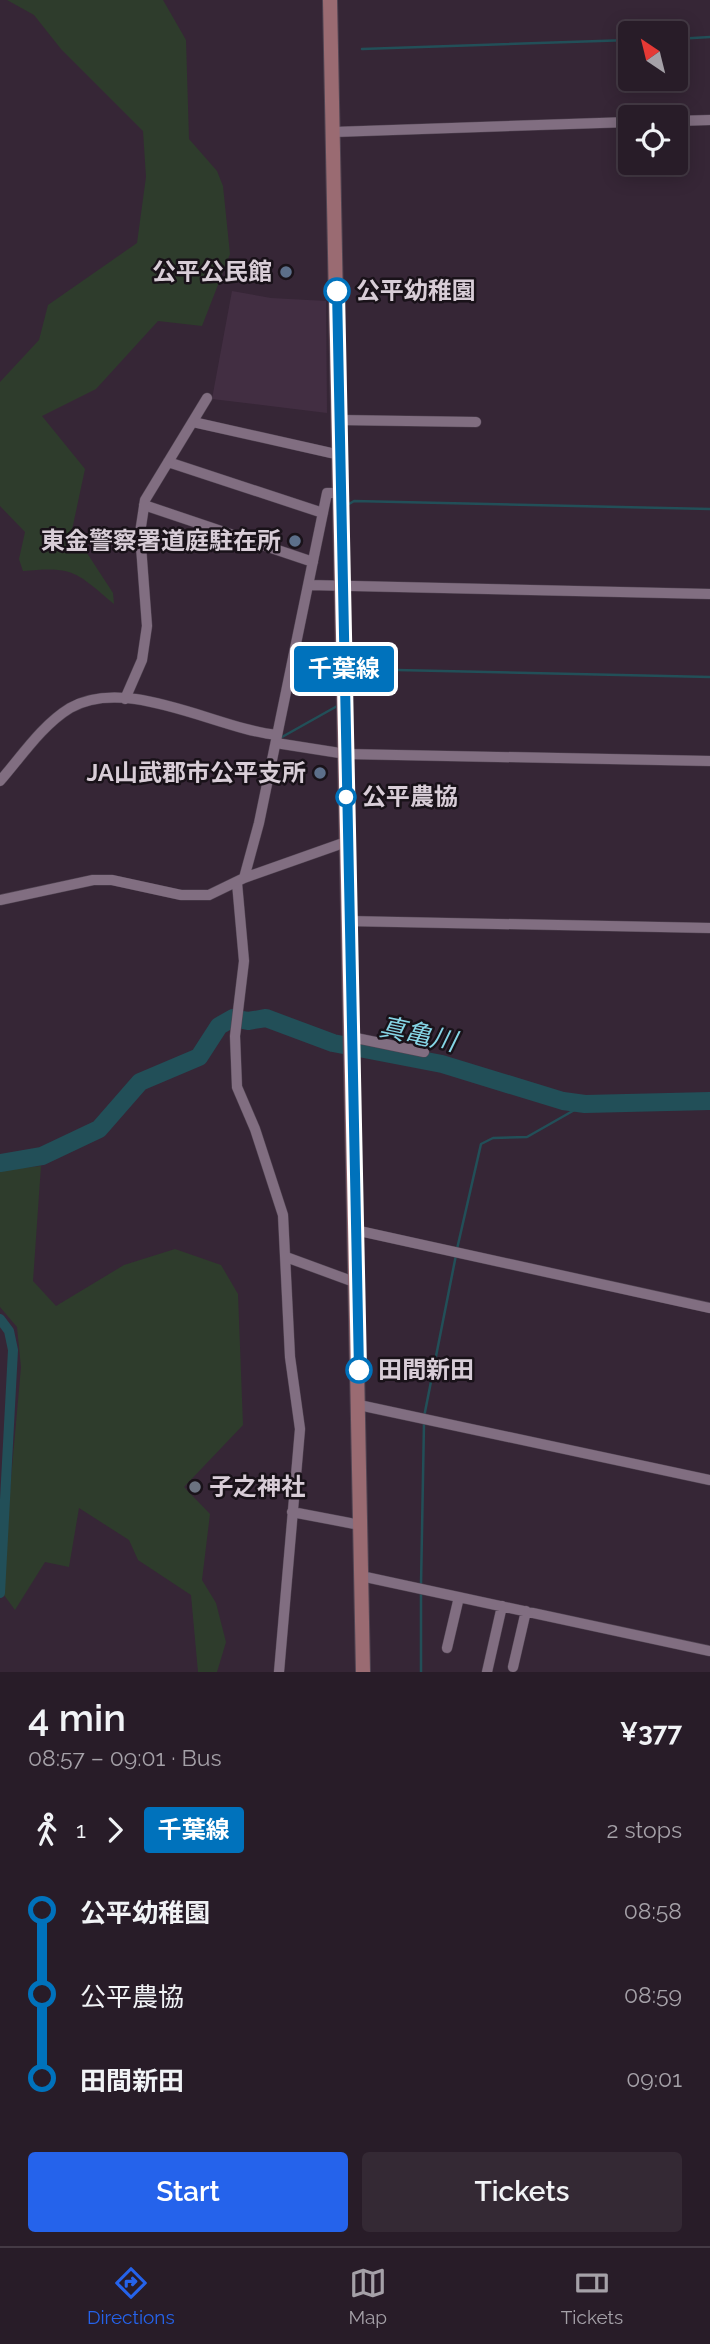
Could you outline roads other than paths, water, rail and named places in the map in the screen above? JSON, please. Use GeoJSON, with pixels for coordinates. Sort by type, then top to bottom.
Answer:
{"type":"FeatureCollection","features":[{"type":"Feature","properties":{"kind":"street"},"geometry":{"type":"LineString","coordinates":[[330,0],[363,1672]]}},
{"type":"Feature","properties":{"kind":"street"},"geometry":{"type":"LineString","coordinates":[[688,121],[710,120]]}},
{"type":"Feature","properties":{"kind":"street"},"geometry":{"type":"LineString","coordinates":[[334,132],[618,122]]}},
{"type":"Feature","properties":{"kind":"street"},"geometry":{"type":"LineString","coordinates":[[125,699],[142,660],[147,626],[140,533],[144,505],[207,398]]}},
{"type":"Feature","properties":{"kind":"street"},"geometry":{"type":"LineString","coordinates":[[339,420],[476,422]]}},
{"type":"Feature","properties":{"kind":"street"},"geometry":{"type":"LineString","coordinates":[[193,422],[340,456]]}},
{"type":"Feature","properties":{"kind":"street"},"geometry":{"type":"LineString","coordinates":[[168,463],[323,513]]}},
{"type":"Feature","properties":{"kind":"street"},"geometry":{"type":"LineString","coordinates":[[279,1672],[300,1429],[290,1357],[283,1215],[255,1129],[237,1087],[235,1036],[244,961],[241,880],[276,739],[327,493],[340,493]]}},
{"type":"Feature","properties":{"kind":"street"},"geometry":{"type":"LineString","coordinates":[[144,505],[313,562]]}},
{"type":"Feature","properties":{"kind":"street"},"geometry":{"type":"LineString","coordinates":[[308,585],[710,594]]}},
{"type":"Feature","properties":{"kind":"street"},"geometry":{"type":"LineString","coordinates":[[0,781],[54,720],[70,708],[88,700],[125,699],[192,711],[236,729],[345,754],[710,761]]}},
{"type":"Feature","properties":{"kind":"street"},"geometry":{"type":"LineString","coordinates":[[0,901],[93,880],[112,880],[181,895],[209,895],[241,880],[346,842]]}},
{"type":"Feature","properties":{"kind":"street"},"geometry":{"type":"LineString","coordinates":[[347,921],[710,928]]}},
{"type":"Feature","properties":{"kind":"street"},"geometry":{"type":"LineString","coordinates":[[351,1037],[424,1052]]}},
{"type":"Feature","properties":{"kind":"street"},"geometry":{"type":"LineString","coordinates":[[355,1230],[710,1308]]}},
{"type":"Feature","properties":{"kind":"street"},"geometry":{"type":"LineString","coordinates":[[286,1257],[357,1283]]}},
{"type":"Feature","properties":{"kind":"street"},"geometry":{"type":"LineString","coordinates":[[359,1405],[710,1480]]}},
{"type":"Feature","properties":{"kind":"street"},"geometry":{"type":"LineString","coordinates":[[292,1511],[360,1525]]}},
{"type":"Feature","properties":{"kind":"street"},"geometry":{"type":"LineString","coordinates":[[361,1576],[710,1651]]}},
{"type":"Feature","properties":{"kind":"street"},"geometry":{"type":"LineString","coordinates":[[447,1648],[459,1597]]}},
{"type":"Feature","properties":{"kind":"street"},"geometry":{"type":"LineString","coordinates":[[487,1672],[502,1606]]}},
{"type":"Feature","properties":{"kind":"street"},"geometry":{"type":"LineString","coordinates":[[513,1667],[526,1611]]}},
{"type":"Feature","properties":{"kind":"waterway"},"geometry":{"type":"LineString","coordinates":[[688,38],[710,37]]}},
{"type":"Feature","properties":{"kind":"waterway"},"geometry":{"type":"LineString","coordinates":[[362,49],[618,40]]}},
{"type":"Feature","properties":{"kind":"waterway"},"geometry":{"type":"LineString","coordinates":[[349,504],[354,501],[710,509]]}},
{"type":"Feature","properties":{"kind":"waterway"},"geometry":{"type":"LineString","coordinates":[[348,700],[351,699],[351,669],[710,677]]}},
{"type":"Feature","properties":{"kind":"waterway"},"geometry":{"type":"LineString","coordinates":[[282,737],[339,705]]}},
{"type":"Feature","properties":{"kind":"waterway","name":"真亀川"},"geometry":{"type":"LineString","coordinates":[[0,1163],[42,1156],[99,1129],[140,1082],[199,1057],[219,1026],[233,1018],[248,1021],[266,1018],[333,1043],[442,1064],[563,1101],[585,1104],[710,1101]]}},
{"type":"Feature","properties":{"kind":"waterway"},"geometry":{"type":"LineString","coordinates":[[457,1249],[481,1144],[493,1138],[527,1137],[585,1104]]}},
{"type":"Feature","properties":{"kind":"waterway"},"geometry":{"type":"LineString","coordinates":[[424,1417],[456,1255]]}},
{"type":"Feature","properties":{"kind":"waterway"},"geometry":{"type":"LineString","coordinates":[[0,1319],[9,1331],[13,1350],[0,1593]]}},
{"type":"Feature","properties":{"kind":"waterway"},"geometry":{"type":"LineString","coordinates":[[421,1585],[424,1423]]}},
{"type":"Feature","properties":{"kind":"waterway"},"geometry":{"type":"LineString","coordinates":[[421,1591],[421,1672]]}},
{"type":"Feature","properties":{"kind":"place","name":"公平公民館"},"geometry":{"type":"Point","coordinates":[286,272]}},
{"type":"Feature","properties":{"kind":"place","name":"公平幼稚園"},"geometry":{"type":"Point","coordinates":[337,291]}},
{"type":"Feature","properties":{"kind":"place","name":"東金警察署道庭駐在所"},"geometry":{"type":"Point","coordinates":[295,541]}},
{"type":"Feature","properties":{"kind":"place","name":"JA山武郡市公平支所"},"geometry":{"type":"Point","coordinates":[320,773]}},
{"type":"Feature","properties":{"kind":"place","name":"公平農協"},"geometry":{"type":"Point","coordinates":[346,797]}},
{"type":"Feature","properties":{"kind":"place","name":"田間新田"},"geometry":{"type":"Point","coordinates":[359,1370]}},
{"type":"Feature","properties":{"kind":"place","name":"子之神社"},"geometry":{"type":"Point","coordinates":[195,1487]}}]}
